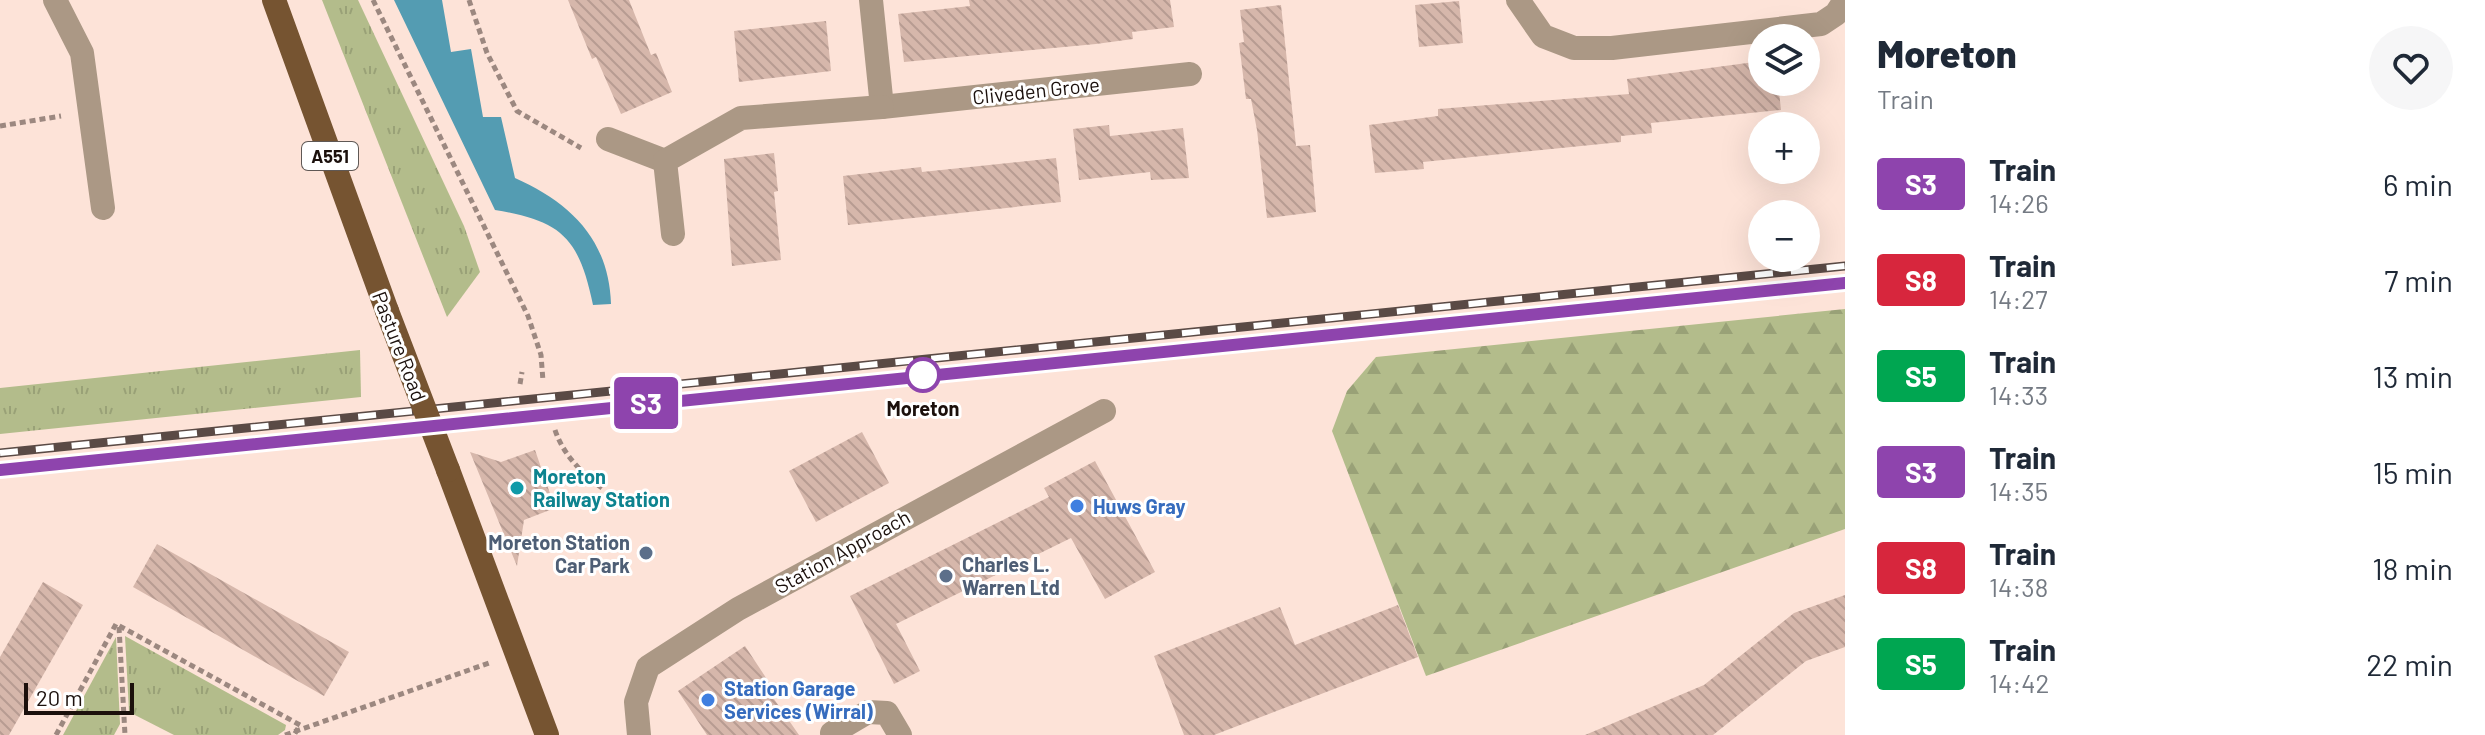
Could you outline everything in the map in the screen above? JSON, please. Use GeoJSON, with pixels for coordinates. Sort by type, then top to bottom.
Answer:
{"type":"FeatureCollection","features":[{"type":"Feature","properties":{"kind":"main road","name":"Pasture Road"},"geometry":{"type":"LineString","coordinates":[[274,0],[547,735]]}},
{"type":"Feature","properties":{"kind":"street"},"geometry":{"type":"LineString","coordinates":[[55,0],[82,53],[103,208]]}},
{"type":"Feature","properties":{"kind":"street"},"geometry":{"type":"LineString","coordinates":[[871,0],[882,107]]}},
{"type":"Feature","properties":{"kind":"street"},"geometry":{"type":"LineString","coordinates":[[1518,0],[1543,36],[1574,48],[1612,48],[1821,24],[1836,14],[1845,0]]}},
{"type":"Feature","properties":{"kind":"street","name":"Cliveden Grove"},"geometry":{"type":"LineString","coordinates":[[665,161],[741,118],[882,107],[1190,74]]}},
{"type":"Feature","properties":{"kind":"street"},"geometry":{"type":"LineString","coordinates":[[608,139],[665,161],[673,234]]}},
{"type":"Feature","properties":{"kind":"street","name":"Station Approach"},"geometry":{"type":"LineString","coordinates":[[639,735],[636,702],[648,667],[738,609],[1104,411]]}},
{"type":"Feature","properties":{"kind":"street"},"geometry":{"type":"LineString","coordinates":[[832,733],[868,712],[887,713],[900,735]]}},
{"type":"Feature","properties":{"kind":"path"},"geometry":{"type":"LineString","coordinates":[[373,0],[528,316],[541,355],[543,381]]}},
{"type":"Feature","properties":{"kind":"path"},"geometry":{"type":"LineString","coordinates":[[469,0],[487,53],[517,111],[591,152],[608,139]]}},
{"type":"Feature","properties":{"kind":"path"},"geometry":{"type":"LineString","coordinates":[[0,126],[90,111]]}},
{"type":"Feature","properties":{"kind":"path"},"geometry":{"type":"LineString","coordinates":[[520,384],[522,372]]}},
{"type":"Feature","properties":{"kind":"path"},"geometry":{"type":"LineString","coordinates":[[555,430],[560,444],[584,475],[602,488]]}},
{"type":"Feature","properties":{"kind":"path"},"geometry":{"type":"LineString","coordinates":[[56,735],[116,624],[300,725],[295,733]]}},
{"type":"Feature","properties":{"kind":"path"},"geometry":{"type":"LineString","coordinates":[[119,626],[125,735]]}},
{"type":"Feature","properties":{"kind":"path"},"geometry":{"type":"LineString","coordinates":[[285,735],[516,653]]}},
{"type":"Feature","properties":{"kind":"green space"},"geometry":{"type":"Polygon","coordinates":[[[322,0],[358,0],[464,226],[480,272],[447,317],[322,0]]]}},
{"type":"Feature","properties":{"kind":"green space"},"geometry":{"type":"Polygon","coordinates":[[[1845,309],[1845,529],[1426,676],[1332,431],[1347,391],[1376,357],[1845,309]]]}},
{"type":"Feature","properties":{"kind":"green space"},"geometry":{"type":"Polygon","coordinates":[[[360,350],[361,397],[0,434],[0,388],[360,350]]]}},
{"type":"Feature","properties":{"kind":"green space"},"geometry":{"type":"Polygon","coordinates":[[[125,636],[286,725],[285,730],[278,735],[174,735],[129,712],[125,636]]]}},
{"type":"Feature","properties":{"kind":"green space"},"geometry":{"type":"Polygon","coordinates":[[[116,637],[120,724],[114,735],[63,735],[116,637]]]}},
{"type":"Feature","properties":{"kind":"water"},"geometry":{"type":"Polygon","coordinates":[[[394,0],[442,0],[451,52],[471,49],[483,117],[501,117],[515,178],[553,199],[583,226],[603,261],[611,304],[593,305],[581,263],[564,236],[537,220],[495,210],[394,0]]]}},
{"type":"Feature","properties":{"kind":"building"},"geometry":{"type":"Polygon","coordinates":[[[568,0],[629,0],[651,55],[656,53],[672,92],[621,114],[596,57],[592,59],[568,0]]]}},
{"type":"Feature","properties":{"kind":"building"},"geometry":{"type":"Polygon","coordinates":[[[969,0],[1170,0],[1174,27],[1132,32],[1133,39],[1096,44],[904,62],[898,14],[970,6],[969,0]]]}},
{"type":"Feature","properties":{"kind":"building"},"geometry":{"type":"Polygon","coordinates":[[[1459,1],[1463,43],[1419,47],[1415,5],[1459,1]]]}},
{"type":"Feature","properties":{"kind":"building"},"geometry":{"type":"Polygon","coordinates":[[[1281,5],[1296,146],[1310,145],[1316,212],[1267,218],[1257,130],[1251,99],[1246,99],[1239,43],[1244,42],[1240,10],[1281,5]]]}},
{"type":"Feature","properties":{"kind":"building"},"geometry":{"type":"Polygon","coordinates":[[[826,21],[831,71],[739,82],[734,31],[826,21]]]}},
{"type":"Feature","properties":{"kind":"building"},"geometry":{"type":"Polygon","coordinates":[[[1748,63],[1748,96],[1780,96],[1781,110],[1651,123],[1652,133],[1621,136],[1621,142],[1423,162],[1424,169],[1375,173],[1369,125],[1438,116],[1438,109],[1629,94],[1627,79],[1748,63]]]}},
{"type":"Feature","properties":{"kind":"building"},"geometry":{"type":"Polygon","coordinates":[[[1109,125],[1110,136],[1183,128],[1189,178],[1151,180],[1150,172],[1079,180],[1073,129],[1109,125]]]}},
{"type":"Feature","properties":{"kind":"building"},"geometry":{"type":"Polygon","coordinates":[[[774,153],[778,191],[774,192],[781,260],[732,266],[724,159],[774,153]]]}},
{"type":"Feature","properties":{"kind":"building"},"geometry":{"type":"Polygon","coordinates":[[[1056,158],[1061,202],[848,225],[843,176],[921,167],[922,172],[1056,158]]]}},
{"type":"Feature","properties":{"kind":"building"},"geometry":{"type":"Polygon","coordinates":[[[862,432],[889,483],[816,522],[789,471],[862,432]]]}},
{"type":"Feature","properties":{"kind":"building","name":"Moreton Railway Station"},"geometry":{"type":"Polygon","coordinates":[[[535,450],[555,508],[524,520],[517,566],[470,452],[501,462],[535,450]]]}},
{"type":"Feature","properties":{"kind":"building"},"geometry":{"type":"Polygon","coordinates":[[[1095,461],[1155,572],[1105,599],[1071,538],[896,624],[920,671],[894,684],[850,596],[1049,497],[1044,488],[1095,461]]]}},
{"type":"Feature","properties":{"kind":"building"},"geometry":{"type":"Polygon","coordinates":[[[157,544],[349,652],[324,696],[133,587],[157,544]]]}},
{"type":"Feature","properties":{"kind":"building"},"geometry":{"type":"Polygon","coordinates":[[[43,582],[83,605],[9,735],[0,735],[0,657],[43,582]]]}},
{"type":"Feature","properties":{"kind":"building"},"geometry":{"type":"Polygon","coordinates":[[[1845,595],[1845,647],[1806,661],[1713,735],[1585,735],[1704,685],[1794,613],[1845,595]]]}},
{"type":"Feature","properties":{"kind":"building"},"geometry":{"type":"Polygon","coordinates":[[[1398,605],[1418,657],[1214,735],[1184,735],[1154,656],[1280,607],[1295,645],[1398,605]]]}},
{"type":"Feature","properties":{"kind":"building"},"geometry":{"type":"Polygon","coordinates":[[[745,646],[778,696],[774,699],[799,735],[707,735],[678,691],[745,646]]]}},
{"type":"Feature","properties":{"kind":"railway"},"geometry":{"type":"LineString","coordinates":[[0,453],[1845,266]]}},
{"type":"Feature","properties":{"kind":"railway"},"geometry":{"type":"LineString","coordinates":[[0,470],[1845,283]]}},
{"type":"Feature","properties":{"kind":"train","name":"S3"},"geometry":{"type":"LineString","coordinates":[[0,470],[1845,283]]}},
{"type":"Feature","properties":{"kind":"place","name":"Moreton"},"geometry":{"type":"Point","coordinates":[923,375]}},
{"type":"Feature","properties":{"kind":"place","name":"Moreton Railway Station"},"geometry":{"type":"Point","coordinates":[517,488]}},
{"type":"Feature","properties":{"kind":"place","name":"Huws Gray"},"geometry":{"type":"Point","coordinates":[1077,506]}},
{"type":"Feature","properties":{"kind":"place","name":"Moreton Station Car Park"},"geometry":{"type":"Point","coordinates":[646,553]}},
{"type":"Feature","properties":{"kind":"place","name":"Charles L. Warren Ltd"},"geometry":{"type":"Point","coordinates":[946,576]}},
{"type":"Feature","properties":{"kind":"place","name":"Station Garage Services (Wirral)"},"geometry":{"type":"Point","coordinates":[708,700]}}]}
